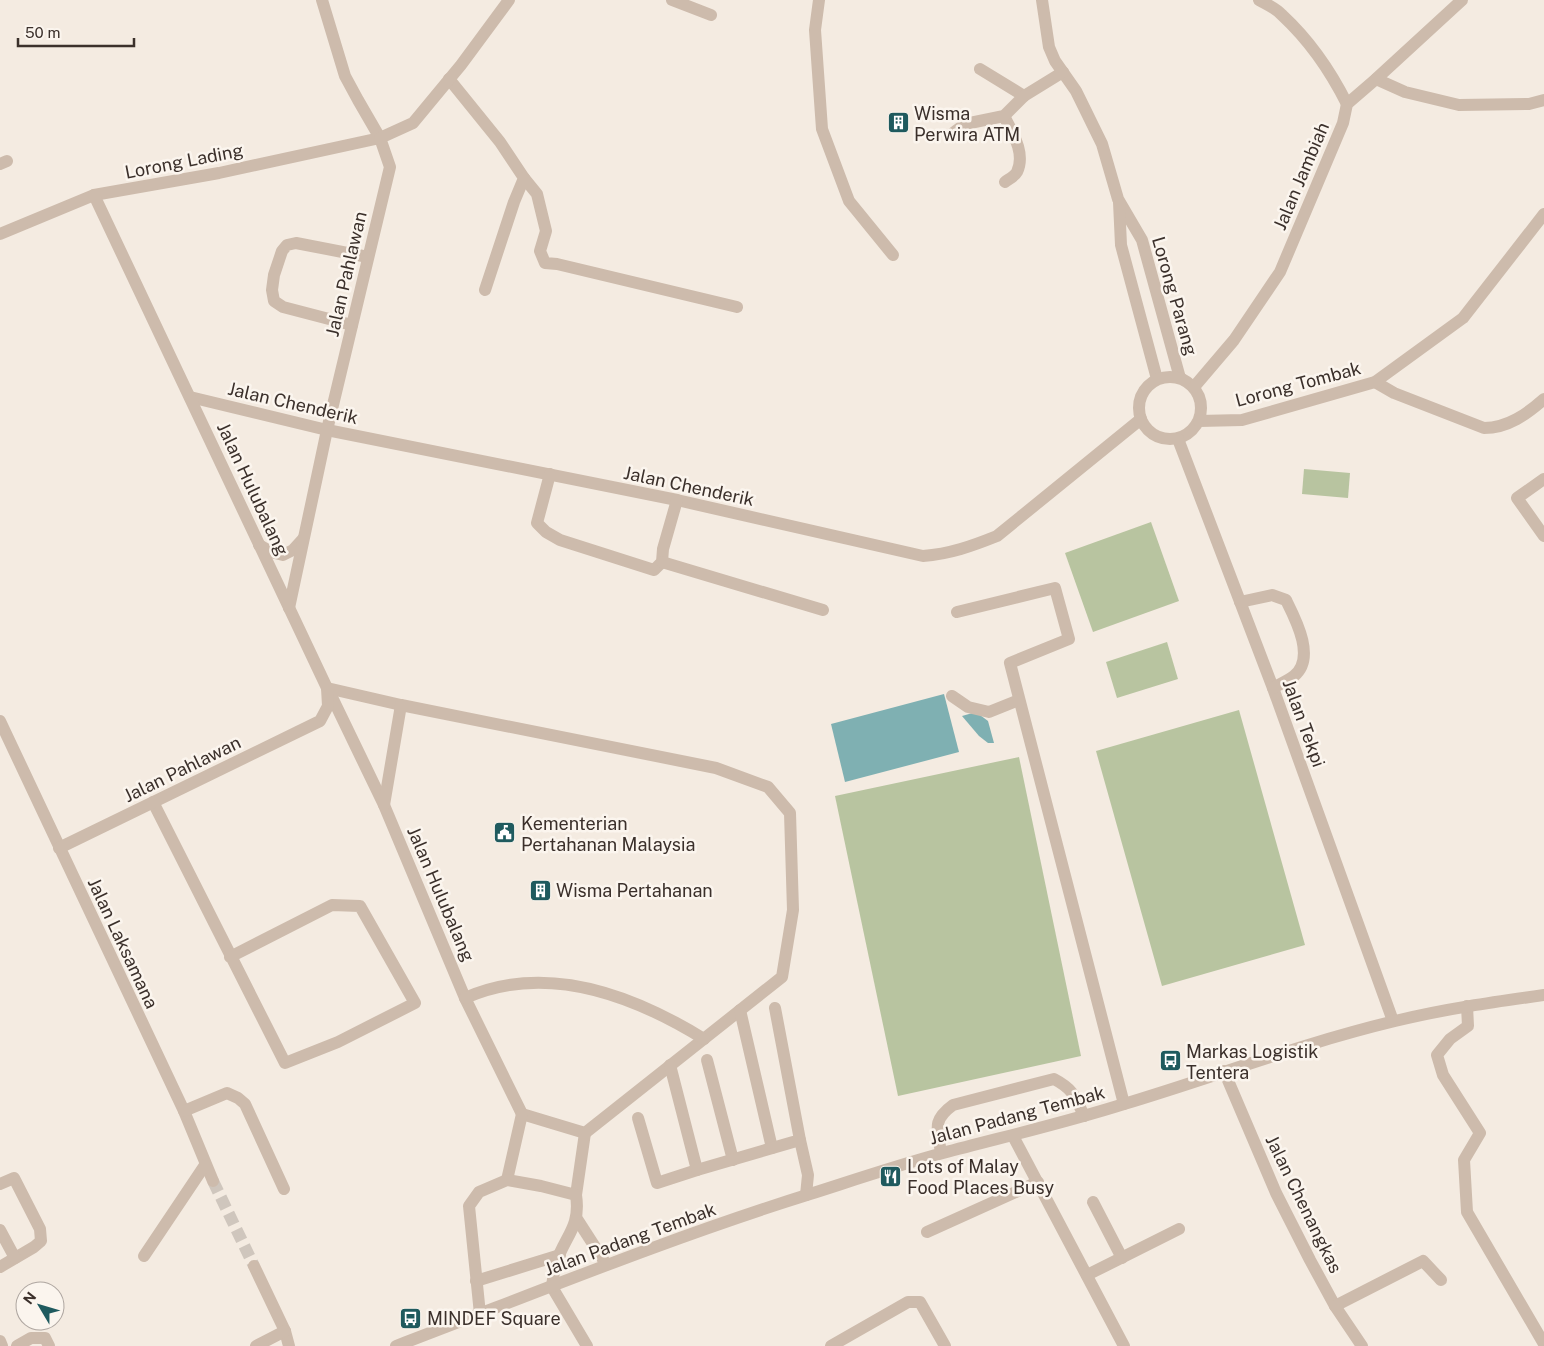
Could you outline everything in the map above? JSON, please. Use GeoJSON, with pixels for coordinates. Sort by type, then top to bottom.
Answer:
{"type":"FeatureCollection","features":[{"type":"Feature","properties":{"kind":"street","name":"Jalan Pahlawan"},"geometry":{"type":"LineString","coordinates":[[289,608],[352,325],[390,167],[380,138],[345,76],[322,0]]}},
{"type":"Feature","properties":{"kind":"street"},"geometry":{"type":"LineString","coordinates":[[380,138],[413,123],[509,0]]}},
{"type":"Feature","properties":{"kind":"street"},"geometry":{"type":"LineString","coordinates":[[672,0],[711,15]]}},
{"type":"Feature","properties":{"kind":"street"},"geometry":{"type":"LineString","coordinates":[[819,0],[815,30],[822,129],[849,201],[893,255]]}},
{"type":"Feature","properties":{"kind":"street","name":"Lorong Parang"},"geometry":{"type":"LineString","coordinates":[[1042,0],[1049,48],[1055,61],[1076,91],[1102,144],[1118,199],[1121,245],[1157,379]]}},
{"type":"Feature","properties":{"kind":"street"},"geometry":{"type":"LineString","coordinates":[[1259,0],[1281,13],[1306,42],[1338,86],[1347,104],[1462,0]]}},
{"type":"Feature","properties":{"kind":"street"},"geometry":{"type":"LineString","coordinates":[[980,69],[1024,96]]}},
{"type":"Feature","properties":{"kind":"street"},"geometry":{"type":"LineString","coordinates":[[949,136],[965,124],[1004,116],[1024,96],[1063,72]]}},
{"type":"Feature","properties":{"kind":"street"},"geometry":{"type":"LineString","coordinates":[[449,79],[500,142],[537,194],[546,231],[540,251],[545,263],[557,264],[737,306]]}},
{"type":"Feature","properties":{"kind":"street"},"geometry":{"type":"LineString","coordinates":[[1376,79],[1405,92],[1460,105],[1529,104],[1544,100]]}},
{"type":"Feature","properties":{"kind":"street","name":"Jalan Jambiah"},"geometry":{"type":"LineString","coordinates":[[1194,387],[1234,340],[1280,272],[1343,123],[1347,104]]}},
{"type":"Feature","properties":{"kind":"street"},"geometry":{"type":"LineString","coordinates":[[1004,116],[1017,142],[1020,161],[1016,173],[1005,182]]}},
{"type":"Feature","properties":{"kind":"street","name":"Lorong Lading"},"geometry":{"type":"LineString","coordinates":[[0,234],[94,196],[219,173],[380,138]]}},
{"type":"Feature","properties":{"kind":"street"},"geometry":{"type":"LineString","coordinates":[[485,290],[514,202],[524,178]]}},
{"type":"Feature","properties":{"kind":"street","name":"Jalan Hulubalang"},"geometry":{"type":"LineString","coordinates":[[94,196],[327,688],[384,804],[465,998],[522,1114]]}},
{"type":"Feature","properties":{"kind":"street","name":"Lorong Parang"},"geometry":{"type":"LineString","coordinates":[[1118,199],[1142,240],[1180,378]]}},
{"type":"Feature","properties":{"kind":"street","name":"Lorong Tombak"},"geometry":{"type":"LineString","coordinates":[[1199,421],[1242,420],[1375,382],[1463,318],[1544,214]]}},
{"type":"Feature","properties":{"kind":"street"},"geometry":{"type":"LineString","coordinates":[[352,325],[283,307],[274,301],[272,290],[274,276],[282,252],[287,245],[296,243],[368,257]]}},
{"type":"Feature","properties":{"kind":"street"},"geometry":{"type":"LineString","coordinates":[[1165,377],[1180,378],[1194,387],[1199,394],[1202,403],[1199,421],[1187,435],[1178,439],[1168,440],[1160,438],[1152,434],[1140,419],[1140,400],[1143,392],[1157,379],[1165,377]]}},
{"type":"Feature","properties":{"kind":"street"},"geometry":{"type":"LineString","coordinates":[[1375,382],[1394,393],[1484,428],[1495,428],[1510,423],[1530,412],[1544,399]]}},
{"type":"Feature","properties":{"kind":"street","name":"Jalan Chenderik"},"geometry":{"type":"LineString","coordinates":[[190,397],[328,430],[677,500],[924,556],[945,554],[970,547],[997,536],[1140,419]]}},
{"type":"Feature","properties":{"kind":"street","name":"Jalan Tekpi"},"geometry":{"type":"LineString","coordinates":[[1178,439],[1273,688],[1393,1021]]}},
{"type":"Feature","properties":{"kind":"street"},"geometry":{"type":"LineString","coordinates":[[550,474],[537,523],[546,532],[560,540],[654,570],[662,562],[663,548],[677,500]]}},
{"type":"Feature","properties":{"kind":"street"},"geometry":{"type":"LineString","coordinates":[[1544,480],[1517,498],[1544,536]]}},
{"type":"Feature","properties":{"kind":"street"},"geometry":{"type":"LineString","coordinates":[[259,545],[271,552],[283,555],[293,550],[304,538]]}},
{"type":"Feature","properties":{"kind":"street"},"geometry":{"type":"LineString","coordinates":[[662,562],[823,610]]}},
{"type":"Feature","properties":{"kind":"street"},"geometry":{"type":"LineString","coordinates":[[957,612],[1055,588],[1069,640],[1010,663],[1124,1104]]}},
{"type":"Feature","properties":{"kind":"street"},"geometry":{"type":"LineString","coordinates":[[1240,602],[1272,595],[1286,600],[1295,619],[1304,648],[1304,661],[1295,675],[1273,688]]}},
{"type":"Feature","properties":{"kind":"street","name":"Jalan Pahlawan"},"geometry":{"type":"LineString","coordinates":[[59,848],[320,721],[328,706],[327,688]]}},
{"type":"Feature","properties":{"kind":"street"},"geometry":{"type":"LineString","coordinates":[[327,688],[401,705],[716,768],[768,787],[790,813],[793,910],[782,977],[585,1133],[576,1195],[578,1206],[577,1219],[556,1263],[552,1287],[587,1346]]}},
{"type":"Feature","properties":{"kind":"street"},"geometry":{"type":"LineString","coordinates":[[952,696],[968,707],[989,712],[1019,700]]}},
{"type":"Feature","properties":{"kind":"street"},"geometry":{"type":"LineString","coordinates":[[384,804],[401,705]]}},
{"type":"Feature","properties":{"kind":"street","name":"Jalan Laksamana"},"geometry":{"type":"LineString","coordinates":[[0,721],[184,1111],[204,1165],[213,1181]]}},
{"type":"Feature","properties":{"kind":"street"},"geometry":{"type":"LineString","coordinates":[[153,802],[230,957],[285,1063],[338,1042],[415,1003],[360,906],[332,905],[230,957]]}},
{"type":"Feature","properties":{"kind":"street"},"geometry":{"type":"LineString","coordinates":[[465,998],[516,984],[567,983],[622,998],[668,1019],[704,1039]]}},
{"type":"Feature","properties":{"kind":"street","name":"Jalan Padang Tembak"},"geometry":{"type":"LineString","coordinates":[[396,1346],[552,1287],[606,1264],[806,1195],[941,1153],[1013,1136],[1084,1116],[1321,1041],[1393,1021],[1467,1006],[1544,995]]}},
{"type":"Feature","properties":{"kind":"street"},"geometry":{"type":"LineString","coordinates":[[1467,1006],[1468,1026],[1450,1039],[1437,1055],[1443,1075],[1480,1133],[1464,1160],[1467,1212],[1544,1344]]}},
{"type":"Feature","properties":{"kind":"street"},"geometry":{"type":"LineString","coordinates":[[775,1008],[808,1175],[806,1195]]}},
{"type":"Feature","properties":{"kind":"street"},"geometry":{"type":"LineString","coordinates":[[740,1010],[772,1148]]}},
{"type":"Feature","properties":{"kind":"street"},"geometry":{"type":"LineString","coordinates":[[707,1060],[733,1160]]}},
{"type":"Feature","properties":{"kind":"street"},"geometry":{"type":"LineString","coordinates":[[670,1065],[697,1170]]}},
{"type":"Feature","properties":{"kind":"street","name":"Jalan Chenangkas"},"geometry":{"type":"LineString","coordinates":[[1224,1071],[1276,1192],[1335,1306],[1357,1344]]}},
{"type":"Feature","properties":{"kind":"street"},"geometry":{"type":"LineString","coordinates":[[941,1153],[937,1122],[942,1113],[952,1105],[1054,1079],[1068,1086],[1084,1116]]}},
{"type":"Feature","properties":{"kind":"street"},"geometry":{"type":"LineString","coordinates":[[184,1111],[227,1093],[238,1098],[245,1104],[284,1189]]}},
{"type":"Feature","properties":{"kind":"street"},"geometry":{"type":"LineString","coordinates":[[508,1180],[522,1114],[585,1133]]}},
{"type":"Feature","properties":{"kind":"street"},"geometry":{"type":"LineString","coordinates":[[638,1118],[657,1183],[800,1140]]}},
{"type":"Feature","properties":{"kind":"street"},"geometry":{"type":"LineString","coordinates":[[1013,1136],[1124,1346]]}},
{"type":"Feature","properties":{"kind":"street"},"geometry":{"type":"LineString","coordinates":[[144,1256],[204,1165]]}},
{"type":"Feature","properties":{"kind":"street"},"geometry":{"type":"LineString","coordinates":[[0,1184],[14,1178],[40,1229],[40,1241],[34,1247],[0,1267]]}},
{"type":"Feature","properties":{"kind":"street"},"geometry":{"type":"LineString","coordinates":[[480,1314],[469,1206],[479,1192],[508,1180],[576,1195]]}},
{"type":"Feature","properties":{"kind":"street"},"geometry":{"type":"LineString","coordinates":[[927,1232],[1038,1182]]}},
{"type":"Feature","properties":{"kind":"street"},"geometry":{"type":"LineString","coordinates":[[1093,1202],[1122,1258]]}},
{"type":"Feature","properties":{"kind":"street"},"geometry":{"type":"LineString","coordinates":[[577,1219],[606,1264]]}},
{"type":"Feature","properties":{"kind":"street"},"geometry":{"type":"LineString","coordinates":[[1087,1276],[1180,1229]]}},
{"type":"Feature","properties":{"kind":"street"},"geometry":{"type":"LineString","coordinates":[[0,1230],[15,1258]]}},
{"type":"Feature","properties":{"kind":"street"},"geometry":{"type":"LineString","coordinates":[[476,1281],[560,1256]]}},
{"type":"Feature","properties":{"kind":"street"},"geometry":{"type":"LineString","coordinates":[[1335,1306],[1423,1261],[1441,1280]]}},
{"type":"Feature","properties":{"kind":"street"},"geometry":{"type":"LineString","coordinates":[[254,1266],[285,1331],[289,1346]]}},
{"type":"Feature","properties":{"kind":"street"},"geometry":{"type":"LineString","coordinates":[[831,1346],[908,1302],[920,1302],[945,1346]]}},
{"type":"Feature","properties":{"kind":"street"},"geometry":{"type":"LineString","coordinates":[[256,1346],[285,1331]]}},
{"type":"Feature","properties":{"kind":"street"},"geometry":{"type":"LineString","coordinates":[[17,1346],[31,1338],[45,1338],[49,1346]]}},
{"type":"Feature","properties":{"kind":"street"},"geometry":{"type":"LineString","coordinates":[[0,1341],[2,1346]]}},
{"type":"Feature","properties":{"kind":"green space"},"geometry":{"type":"Polygon","coordinates":[[[1304,469],[1350,473],[1348,498],[1302,494],[1304,469]]]}},
{"type":"Feature","properties":{"kind":"green space"},"geometry":{"type":"Polygon","coordinates":[[[1151,522],[1179,601],[1093,632],[1065,553],[1151,522]]]}},
{"type":"Feature","properties":{"kind":"green space"},"geometry":{"type":"Polygon","coordinates":[[[1167,642],[1178,679],[1117,698],[1106,662],[1167,642]]]}},
{"type":"Feature","properties":{"kind":"green space"},"geometry":{"type":"Polygon","coordinates":[[[1239,710],[1305,945],[1162,986],[1096,751],[1239,710]]]}},
{"type":"Feature","properties":{"kind":"green space"},"geometry":{"type":"Polygon","coordinates":[[[1019,757],[1081,1056],[898,1096],[835,796],[1019,757]]]}},
{"type":"Feature","properties":{"kind":"water"},"geometry":{"type":"Polygon","coordinates":[[[944,694],[959,752],[845,782],[831,724],[944,694]]]}},
{"type":"Feature","properties":{"kind":"water"},"geometry":{"type":"Polygon","coordinates":[[[976,712],[988,721],[994,743],[988,743],[979,736],[962,716],[976,712]]]}},
{"type":"Feature","properties":{"kind":"tunnel"},"geometry":{"type":"LineString","coordinates":[[213,1181],[254,1266]]}},
{"type":"Feature","properties":{"kind":"place","name":"Wisma Perwira ATM"},"geometry":{"type":"Point","coordinates":[898,123]}},
{"type":"Feature","properties":{"kind":"place","name":"Kementerian Pertahanan Malaysia"},"geometry":{"type":"Point","coordinates":[505,833]}},
{"type":"Feature","properties":{"kind":"place","name":"Wisma Pertahanan"},"geometry":{"type":"Point","coordinates":[540,890]}},
{"type":"Feature","properties":{"kind":"place","name":"Markas Logistik Tentera"},"geometry":{"type":"Point","coordinates":[1170,1061]}},
{"type":"Feature","properties":{"kind":"place","name":"Lots of Malay Food Places Busy"},"geometry":{"type":"Point","coordinates":[891,1176]}},
{"type":"Feature","properties":{"kind":"place","name":"MINDEF Square"},"geometry":{"type":"Point","coordinates":[411,1318]}}]}
